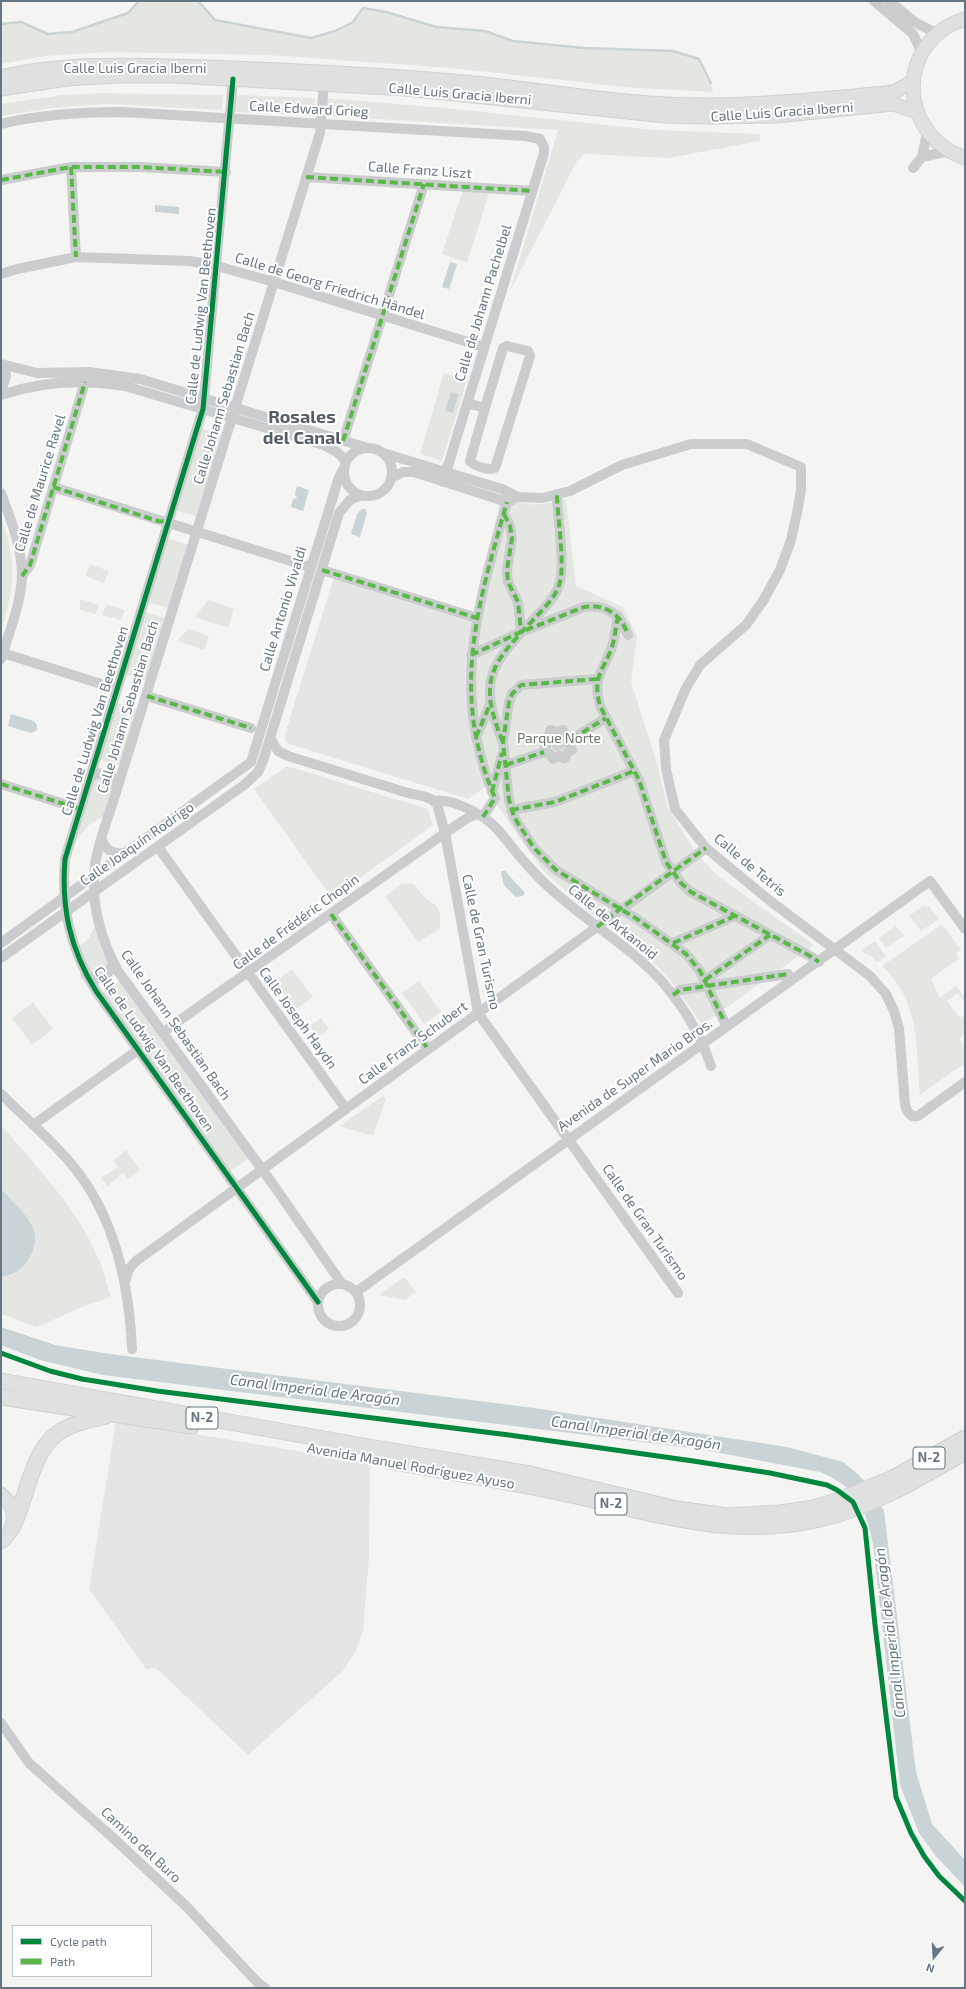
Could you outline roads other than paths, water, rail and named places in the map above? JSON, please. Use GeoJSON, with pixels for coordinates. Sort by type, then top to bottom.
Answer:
{"type":"FeatureCollection","features":[{"type":"Feature","properties":{"kind":"highway","name":"Avenida Manuel Rodríguez Ayuso"},"geometry":{"type":"LineString","coordinates":[[1,1381],[363,1446],[530,1474],[702,1513],[727,1516],[749,1516],[817,1513]]}},
{"type":"Feature","properties":{"kind":"highway","name":"Avenida Manuel Rodríguez Ayuso"},"geometry":{"type":"LineString","coordinates":[[1,1397],[161,1421],[504,1482],[711,1526],[782,1526],[817,1513]]}},
{"type":"Feature","properties":{"kind":"highway"},"geometry":{"type":"LineString","coordinates":[[12,1528],[21,1509],[38,1458],[49,1440],[66,1428],[112,1414]]}},
{"type":"Feature","properties":{"kind":"highway","name":"N-2"},"geometry":{"type":"LineString","coordinates":[[899,1483],[965,1438]]}},
{"type":"Feature","properties":{"kind":"highway","name":"N-2"},"geometry":{"type":"LineString","coordinates":[[817,1513],[839,1500],[899,1483],[965,1452]]}},
{"type":"Feature","properties":{"kind":"main road"},"geometry":{"type":"LineString","coordinates":[[965,19],[938,34],[922,53],[913,81],[917,112],[927,132],[949,151],[965,158]]}},
{"type":"Feature","properties":{"kind":"main road","name":"Calle Luis Gracia Iberni"},"geometry":{"type":"LineString","coordinates":[[1,77],[45,69],[82,66],[139,65],[249,68],[462,82],[650,103],[729,106],[790,103],[886,93],[901,89],[913,81]]}},
{"type":"Feature","properties":{"kind":"main road","name":"Calle Luis Gracia Iberni"},"geometry":{"type":"LineString","coordinates":[[1,88],[67,79],[117,76],[233,79],[324,83],[470,94],[666,116],[770,116],[893,104],[917,112]]}},
{"type":"Feature","properties":{"kind":"main road"},"geometry":{"type":"LineString","coordinates":[[1,1494],[8,1500],[12,1508],[14,1521],[8,1535],[1,1542]]}},
{"type":"Feature","properties":{"kind":"street"},"geometry":{"type":"LineString","coordinates":[[874,1],[913,34],[922,53]]}},
{"type":"Feature","properties":{"kind":"street"},"geometry":{"type":"LineString","coordinates":[[889,1],[916,23],[938,34]]}},
{"type":"Feature","properties":{"kind":"street","name":"Calle de Ludwig Van Beethoven"},"geometry":{"type":"LineString","coordinates":[[233,79],[226,172],[204,404],[65,859],[64,899],[68,926],[73,944],[86,975],[99,996],[318,1302]]}},
{"type":"Feature","properties":{"kind":"street","name":"Calle Johann Sebastian Bach"},"geometry":{"type":"LineString","coordinates":[[324,83],[321,124],[306,177],[117,789],[96,862],[94,891],[102,935],[113,961],[342,1284]]}},
{"type":"Feature","properties":{"kind":"street","name":"Calle Edward Grieg"},"geometry":{"type":"LineString","coordinates":[[1,124],[54,114],[87,112],[525,136],[535,137],[542,142]]}},
{"type":"Feature","properties":{"kind":"street"},"geometry":{"type":"LineString","coordinates":[[913,168],[922,157],[927,132]]}},
{"type":"Feature","properties":{"kind":"street","name":"Calle de Johann Pachelbel"},"geometry":{"type":"LineString","coordinates":[[443,482],[544,153],[542,142]]}},
{"type":"Feature","properties":{"kind":"street"},"geometry":{"type":"LineString","coordinates":[[922,157],[949,151]]}},
{"type":"Feature","properties":{"kind":"street"},"geometry":{"type":"LineString","coordinates":[[71,167],[76,257]]}},
{"type":"Feature","properties":{"kind":"street"},"geometry":{"type":"LineString","coordinates":[[1,180],[71,167],[140,167],[226,172]]}},
{"type":"Feature","properties":{"kind":"street","name":"Calle Franz Liszt"},"geometry":{"type":"LineString","coordinates":[[306,177],[532,191]]}},
{"type":"Feature","properties":{"kind":"street"},"geometry":{"type":"LineString","coordinates":[[343,440],[424,184]]}},
{"type":"Feature","properties":{"kind":"street","name":"Calle de Georg Friedrich Händel"},"geometry":{"type":"LineString","coordinates":[[1,274],[17,269],[76,257],[190,261],[217,266],[274,282],[484,347]]}},
{"type":"Feature","properties":{"kind":"street"},"geometry":{"type":"LineString","coordinates":[[507,346],[528,351],[530,356],[495,468],[492,470],[472,464],[470,461],[486,408],[503,348],[507,346]]}},
{"type":"Feature","properties":{"kind":"street"},"geometry":{"type":"LineString","coordinates":[[1,391],[6,376],[3,365],[37,373],[89,372],[122,375],[204,404]]}},
{"type":"Feature","properties":{"kind":"street"},"geometry":{"type":"LineString","coordinates":[[1,395],[49,383],[85,382],[125,386],[204,404],[343,440],[502,489],[518,497],[543,498],[557,494],[562,570],[560,584],[546,606],[521,632],[494,667],[490,681],[491,702],[503,746],[511,810],[534,848],[543,859],[581,886],[620,908],[673,943],[694,962],[724,1021]]}},
{"type":"Feature","properties":{"kind":"street","name":"Calle de Maurice Ravel"},"geometry":{"type":"LineString","coordinates":[[2,656],[17,606],[22,576],[30,565],[85,382]]}},
{"type":"Feature","properties":{"kind":"street"},"geometry":{"type":"LineString","coordinates":[[468,403],[486,408]]}},
{"type":"Feature","properties":{"kind":"street"},"geometry":{"type":"LineString","coordinates":[[234,412],[331,448],[345,465],[345,480],[348,485],[362,495],[374,495],[380,492],[385,488],[391,478],[391,467],[383,453]]}},
{"type":"Feature","properties":{"kind":"street","name":"Calle de Tetris"},"geometry":{"type":"LineString","coordinates":[[557,494],[570,490],[622,465],[691,444],[747,444],[801,467],[801,490],[797,513],[791,540],[780,570],[763,602],[746,625],[700,665],[686,688],[664,740],[666,769],[675,809],[706,848],[769,900],[874,980],[886,994],[892,1004],[899,1028],[905,1105],[909,1114],[915,1117],[918,1116],[965,1082]]}},
{"type":"Feature","properties":{"kind":"street"},"geometry":{"type":"LineString","coordinates":[[345,465],[358,450],[368,448]]}},
{"type":"Feature","properties":{"kind":"street","name":"Calle Antonio Vivaldi"},"geometry":{"type":"LineString","coordinates":[[253,759],[310,567],[339,477],[345,465]]}},
{"type":"Feature","properties":{"kind":"street"},"geometry":{"type":"LineString","coordinates":[[391,478],[408,472],[507,502],[518,497]]}},
{"type":"Feature","properties":{"kind":"street"},"geometry":{"type":"LineString","coordinates":[[53,487],[158,521],[168,522],[310,567]]}},
{"type":"Feature","properties":{"kind":"street"},"geometry":{"type":"LineString","coordinates":[[1,494],[18,545],[22,576]]}},
{"type":"Feature","properties":{"kind":"street","name":"Calle Joaquín Rodrigo"},"geometry":{"type":"LineString","coordinates":[[1,958],[254,777],[261,766],[339,513],[350,500],[362,495]]}},
{"type":"Feature","properties":{"kind":"street"},"geometry":{"type":"LineString","coordinates":[[445,833],[469,817],[480,816],[495,798],[482,767],[476,738],[471,698],[471,655],[478,618],[507,502]]}},
{"type":"Feature","properties":{"kind":"street"},"geometry":{"type":"LineString","coordinates":[[504,514],[510,526],[512,538],[507,570],[508,582],[518,602],[521,632]]}},
{"type":"Feature","properties":{"kind":"street"},"geometry":{"type":"LineString","coordinates":[[322,570],[478,618]]}},
{"type":"Feature","properties":{"kind":"street"},"geometry":{"type":"LineString","coordinates":[[471,655],[521,632],[584,607],[602,607],[618,616],[623,622],[628,635]]}},
{"type":"Feature","properties":{"kind":"street"},"geometry":{"type":"LineString","coordinates":[[618,616],[612,647],[597,679],[597,695],[606,718],[634,771],[650,810],[666,862],[672,872],[691,892],[810,956],[818,962]]}},
{"type":"Feature","properties":{"kind":"street"},"geometry":{"type":"LineString","coordinates":[[2,656],[117,689]]}},
{"type":"Feature","properties":{"kind":"street"},"geometry":{"type":"LineString","coordinates":[[492,792],[503,746],[509,702],[512,694],[521,685],[597,679]]}},
{"type":"Feature","properties":{"kind":"street"},"geometry":{"type":"LineString","coordinates":[[146,696],[251,728]]}},
{"type":"Feature","properties":{"kind":"street"},"geometry":{"type":"LineString","coordinates":[[476,738],[491,702]]}},
{"type":"Feature","properties":{"kind":"street"},"geometry":{"type":"LineString","coordinates":[[506,765],[544,752],[550,754],[553,759],[559,756],[565,758],[567,753],[572,750],[569,744],[572,739],[606,718]]}},
{"type":"Feature","properties":{"kind":"street"},"geometry":{"type":"LineString","coordinates":[[544,752],[546,746],[543,739],[548,737],[551,730],[557,732],[563,730],[566,735],[572,739]]}},
{"type":"Feature","properties":{"kind":"street"},"geometry":{"type":"LineString","coordinates":[[270,738],[278,750],[288,756],[408,793],[421,795],[434,801]]}},
{"type":"Feature","properties":{"kind":"street","name":"Calle Joaquín Rodrigo"},"geometry":{"type":"LineString","coordinates":[[1,943],[119,859],[124,853],[246,766],[253,759]]}},
{"type":"Feature","properties":{"kind":"street"},"geometry":{"type":"LineString","coordinates":[[511,810],[556,802],[634,771]]}},
{"type":"Feature","properties":{"kind":"street"},"geometry":{"type":"LineString","coordinates":[[90,777],[96,773],[106,774],[114,778],[117,789]]}},
{"type":"Feature","properties":{"kind":"street"},"geometry":{"type":"LineString","coordinates":[[1,784],[80,809]]}},
{"type":"Feature","properties":{"kind":"street","name":"Calle de Arkanoid"},"geometry":{"type":"LineString","coordinates":[[434,801],[442,800],[469,809],[499,830],[550,889],[638,958],[673,995],[694,1026],[703,1044],[711,1066]]}},
{"type":"Feature","properties":{"kind":"street","name":"Calle de Gran Turismo"},"geometry":{"type":"LineString","coordinates":[[434,801],[439,808],[445,833],[478,1013],[678,1293]]}},
{"type":"Feature","properties":{"kind":"street","name":"Calle de Frédéric Chopin"},"geometry":{"type":"LineString","coordinates":[[164,1032],[248,974],[445,833]]}},
{"type":"Feature","properties":{"kind":"street","name":"Calle Joaquín Rodrigo"},"geometry":{"type":"LineString","coordinates":[[102,840],[105,847],[110,852],[124,853]]}},
{"type":"Feature","properties":{"kind":"street","name":"Calle Joseph Haydn"},"geometry":{"type":"LineString","coordinates":[[158,847],[346,1109]]}},
{"type":"Feature","properties":{"kind":"street","name":"Calle Franz Schubert"},"geometry":{"type":"LineString","coordinates":[[125,1282],[132,1261],[346,1109],[597,927],[620,908],[706,848]]}},
{"type":"Feature","properties":{"kind":"street","name":"Avenida de Super Mario Bros."},"geometry":{"type":"LineString","coordinates":[[356,1292],[930,881],[965,929]]}},
{"type":"Feature","properties":{"kind":"street"},"geometry":{"type":"LineString","coordinates":[[331,914],[428,1049]]}},
{"type":"Feature","properties":{"kind":"street"},"geometry":{"type":"LineString","coordinates":[[673,943],[735,916]]}},
{"type":"Feature","properties":{"kind":"street"},"geometry":{"type":"LineString","coordinates":[[706,984],[770,935]]}},
{"type":"Feature","properties":{"kind":"street"},"geometry":{"type":"LineString","coordinates":[[86,975],[95,979],[103,977],[111,970],[113,961]]}},
{"type":"Feature","properties":{"kind":"street"},"geometry":{"type":"LineString","coordinates":[[673,995],[680,990],[706,984],[788,974]]}},
{"type":"Feature","properties":{"kind":"street"},"geometry":{"type":"LineString","coordinates":[[33,1125],[138,1050]]}},
{"type":"Feature","properties":{"kind":"street"},"geometry":{"type":"LineString","coordinates":[[1,1094],[33,1125],[79,1174],[101,1210],[119,1254],[130,1314],[132,1349]]}},
{"type":"Feature","properties":{"kind":"street"},"geometry":{"type":"LineString","coordinates":[[119,1254],[132,1261]]}},
{"type":"Feature","properties":{"kind":"street"},"geometry":{"type":"LineString","coordinates":[[333,1284],[342,1284],[349,1286],[356,1292],[360,1302],[359,1311],[354,1319],[346,1325],[334,1325],[325,1321],[319,1312],[318,1302],[321,1292],[333,1284]]}},
{"type":"Feature","properties":{"kind":"street","name":"Camino del Buro"},"geometry":{"type":"LineString","coordinates":[[1,1723],[29,1763],[111,1836],[187,1907],[257,1982],[265,1988]]}},
{"type":"Feature","properties":{"kind":"water"},"geometry":{"type":"Polygon","coordinates":[[[155,205],[179,207],[179,214],[155,212],[155,205]]]}},
{"type":"Feature","properties":{"kind":"water"},"geometry":{"type":"Polygon","coordinates":[[[450,262],[457,264],[449,289],[442,287],[450,262]]]}},
{"type":"Feature","properties":{"kind":"water"},"geometry":{"type":"Polygon","coordinates":[[[451,392],[459,394],[453,413],[445,411],[451,392]]]}},
{"type":"Feature","properties":{"kind":"water"},"geometry":{"type":"Polygon","coordinates":[[[297,486],[309,490],[303,511],[291,507],[293,499],[297,498],[295,494],[297,486]]]}},
{"type":"Feature","properties":{"kind":"water"},"geometry":{"type":"Polygon","coordinates":[[[362,509],[365,509],[367,513],[360,537],[351,534],[357,514],[362,509]]]}},
{"type":"Feature","properties":{"kind":"water"},"geometry":{"type":"Polygon","coordinates":[[[11,714],[34,721],[37,725],[37,730],[31,733],[8,726],[11,714]]]}},
{"type":"Feature","properties":{"kind":"water"},"geometry":{"type":"Polygon","coordinates":[[[555,737],[561,737],[565,741],[565,747],[561,751],[555,751],[551,747],[551,741],[555,737]]]}},
{"type":"Feature","properties":{"kind":"water"},"geometry":{"type":"Polygon","coordinates":[[[502,871],[505,871],[525,893],[523,896],[516,897],[504,885],[501,874],[502,871]]]}},
{"type":"Feature","properties":{"kind":"water"},"geometry":{"type":"Polygon","coordinates":[[[1,1189],[31,1223],[35,1242],[32,1252],[25,1264],[18,1271],[4,1276],[1,1276],[1,1189]]]}},
{"type":"Feature","properties":{"kind":"water","name":"Canal Imperial de Aragón"},"geometry":{"type":"Polygon","coordinates":[[[1,1327],[55,1345],[110,1354],[534,1408],[787,1447],[843,1462],[858,1474],[874,1492],[884,1511],[916,1772],[932,1824],[965,1860],[965,1887],[935,1855],[919,1833],[900,1785],[873,1544],[867,1519],[858,1500],[851,1492],[833,1478],[820,1472],[699,1449],[103,1375],[40,1360],[1,1345],[1,1327]]]}},
{"type":"Feature","properties":{"kind":"waterway"},"geometry":{"type":"LineString","coordinates":[[1,24],[21,22],[48,34],[72,32],[128,13],[139,1]]}},
{"type":"Feature","properties":{"kind":"waterway"},"geometry":{"type":"LineString","coordinates":[[198,1],[215,20],[311,38],[335,31],[353,22],[363,8],[386,12],[436,27],[485,31],[513,41],[584,48],[673,51],[699,59],[711,83]]}},
{"type":"Feature","properties":{"kind":"district","name":"Rosales del Canal"},"geometry":{"type":"Point","coordinates":[302,427]}},
{"type":"Feature","properties":{"kind":"park label","name":"Parque Norte"},"geometry":{"type":"Point","coordinates":[559,738]}}]}
